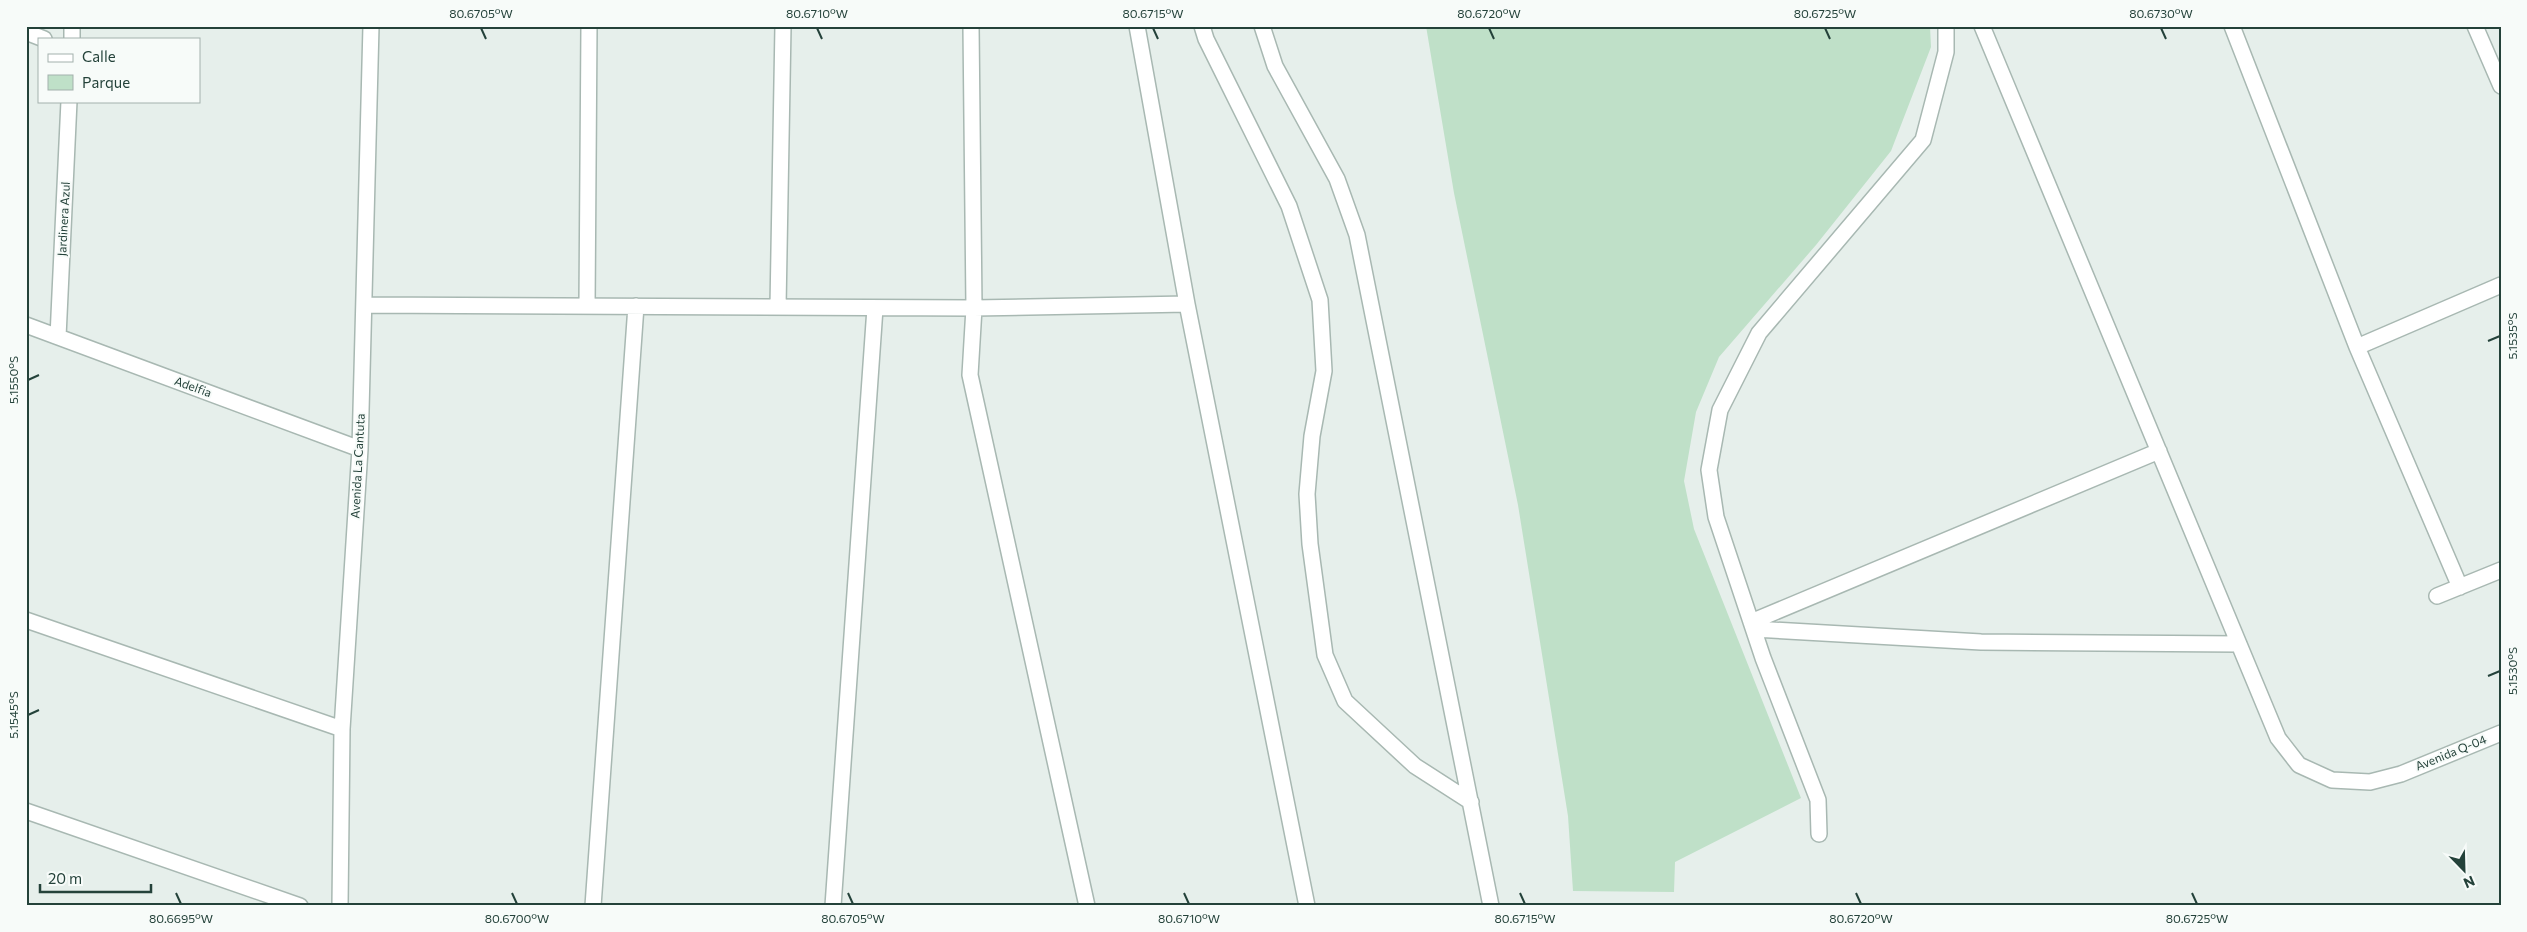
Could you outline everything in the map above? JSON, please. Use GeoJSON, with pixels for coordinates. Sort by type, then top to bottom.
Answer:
{"type":"FeatureCollection","features":[{"type":"Feature","properties":{"kind":"street","name":"Avenida La Cantuta"},"geometry":{"type":"LineString","coordinates":[[340,906],[342,729],[360,449],[371,26]]}},
{"type":"Feature","properties":{"kind":"street"},"geometry":{"type":"LineString","coordinates":[[587,306],[589,26]]}},
{"type":"Feature","properties":{"kind":"street"},"geometry":{"type":"LineString","coordinates":[[778,307],[783,26]]}},
{"type":"Feature","properties":{"kind":"street"},"geometry":{"type":"LineString","coordinates":[[971,26],[974,308],[970,374],[1088,906]]}},
{"type":"Feature","properties":{"kind":"street"},"geometry":{"type":"LineString","coordinates":[[1137,26],[1187,304],[1307,906]]}},
{"type":"Feature","properties":{"kind":"street"},"geometry":{"type":"LineString","coordinates":[[1202,26],[1206,39],[1289,206],[1320,300],[1324,371],[1312,436],[1307,494],[1310,544],[1325,655],[1345,701],[1415,766],[1471,802]]}},
{"type":"Feature","properties":{"kind":"street"},"geometry":{"type":"LineString","coordinates":[[1262,26],[1275,66],[1337,178],[1357,235],[1492,906]]}},
{"type":"Feature","properties":{"kind":"street"},"geometry":{"type":"LineString","coordinates":[[1819,834],[1818,800],[1752,626],[1716,517],[1709,470],[1720,410],[1759,333],[1923,140],[1946,52],[1946,26]]}},
{"type":"Feature","properties":{"kind":"street","name":"Avenida Q-04"},"geometry":{"type":"LineString","coordinates":[[1982,26],[2278,738],[2299,765],[2332,780],[2370,782],[2401,774],[2501,733]]}},
{"type":"Feature","properties":{"kind":"street"},"geometry":{"type":"LineString","coordinates":[[2232,26],[2357,347],[2460,587]]}},
{"type":"Feature","properties":{"kind":"street"},"geometry":{"type":"LineString","coordinates":[[2475,26],[2495,57],[2501,86]]}},
{"type":"Feature","properties":{"kind":"street"},"geometry":{"type":"LineString","coordinates":[[26,32],[41,38]]}},
{"type":"Feature","properties":{"kind":"street","name":"Jardinera Azul"},"geometry":{"type":"LineString","coordinates":[[58,337],[69,102]]}},
{"type":"Feature","properties":{"kind":"street"},"geometry":{"type":"LineString","coordinates":[[2357,347],[2501,285]]}},
{"type":"Feature","properties":{"kind":"street"},"geometry":{"type":"LineString","coordinates":[[364,305],[974,308],[1187,304]]}},
{"type":"Feature","properties":{"kind":"street"},"geometry":{"type":"LineString","coordinates":[[593,906],[636,306]]}},
{"type":"Feature","properties":{"kind":"street"},"geometry":{"type":"LineString","coordinates":[[833,906],[875,308]]}},
{"type":"Feature","properties":{"kind":"street","name":"Adelfia"},"geometry":{"type":"LineString","coordinates":[[26,325],[360,449]]}},
{"type":"Feature","properties":{"kind":"street"},"geometry":{"type":"LineString","coordinates":[[1752,626],[2158,451]]}},
{"type":"Feature","properties":{"kind":"street"},"geometry":{"type":"LineString","coordinates":[[2437,596],[2501,570]]}},
{"type":"Feature","properties":{"kind":"street"},"geometry":{"type":"LineString","coordinates":[[26,620],[342,729]]}},
{"type":"Feature","properties":{"kind":"street"},"geometry":{"type":"LineString","coordinates":[[1752,626],[1981,642],[2238,644]]}},
{"type":"Feature","properties":{"kind":"street"},"geometry":{"type":"LineString","coordinates":[[26,812],[300,906]]}},
{"type":"Feature","properties":{"kind":"green space"},"geometry":{"type":"Polygon","coordinates":[[[1426,26],[1930,26],[1931,47],[1891,151],[1816,245],[1719,357],[1696,412],[1684,481],[1694,529],[1801,798],[1675,862],[1674,892],[1573,891],[1568,816],[1518,505],[1454,193],[1426,26]]]}}]}
